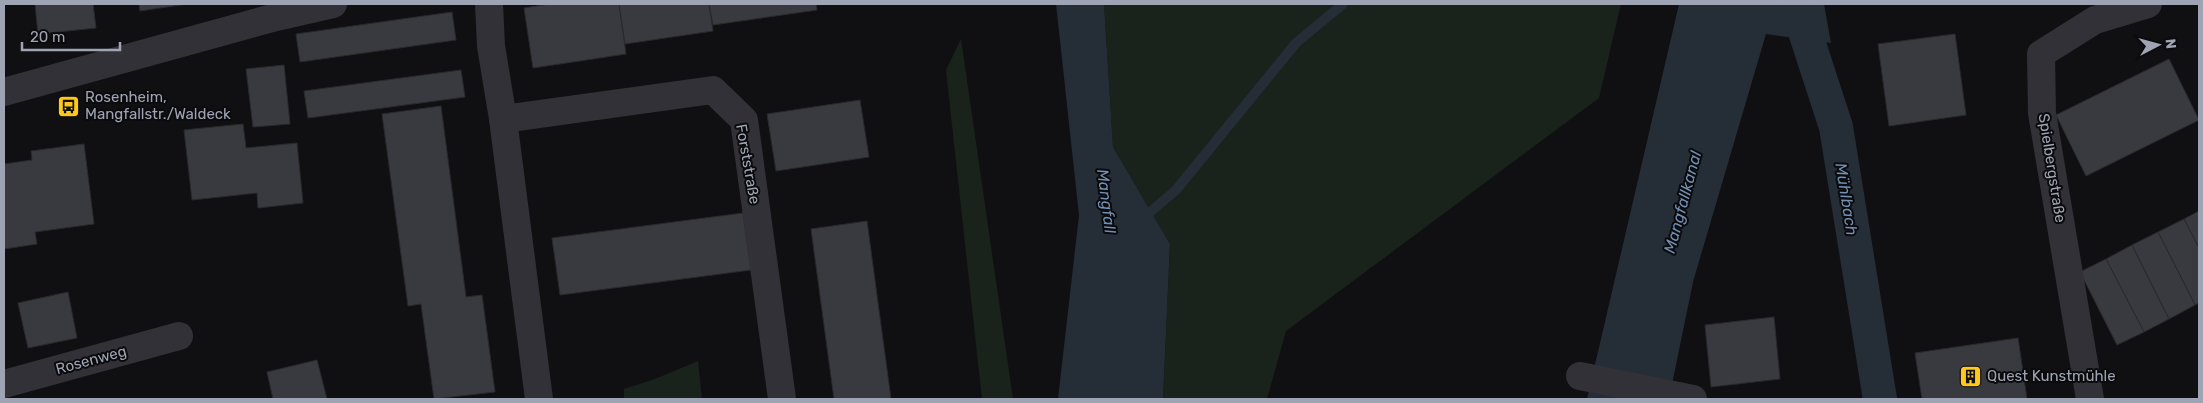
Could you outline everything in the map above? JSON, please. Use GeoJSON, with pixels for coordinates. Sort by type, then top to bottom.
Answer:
{"type":"FeatureCollection","features":[{"type":"Feature","properties":{"kind":"street"},"geometry":{"type":"LineString","coordinates":[[4,92],[276,16],[333,4]]}},
{"type":"Feature","properties":{"kind":"street"},"geometry":{"type":"LineString","coordinates":[[489,4],[491,46],[503,119],[539,399]]}},
{"type":"Feature","properties":{"kind":"street","name":"Spielbergstraße"},"geometry":{"type":"LineString","coordinates":[[2090,399],[2042,113],[2041,54],[2095,20],[2148,4]]}},
{"type":"Feature","properties":{"kind":"street","name":"Forststraße"},"geometry":{"type":"LineString","coordinates":[[503,119],[713,90],[744,120],[782,399]]}},
{"type":"Feature","properties":{"kind":"street","name":"Rosenweg"},"geometry":{"type":"LineString","coordinates":[[4,384],[179,336]]}},
{"type":"Feature","properties":{"kind":"street"},"geometry":{"type":"LineString","coordinates":[[1580,376],[1685,398]]}},
{"type":"Feature","properties":{"kind":"shaded area"},"geometry":{"type":"Polygon","coordinates":[[[1104,4],[1621,4],[1599,98],[1286,331],[1267,399],[1163,399],[1170,244],[1113,147],[1104,4]]]}},
{"type":"Feature","properties":{"kind":"shaded area"},"geometry":{"type":"Polygon","coordinates":[[[961,39],[1013,399],[982,399],[946,70],[961,39]]]}},
{"type":"Feature","properties":{"kind":"shaded area"},"geometry":{"type":"Polygon","coordinates":[[[698,361],[702,399],[624,399],[624,389],[655,379],[698,361]]]}},
{"type":"Feature","properties":{"kind":"water","name":"Mangfall"},"geometry":{"type":"Polygon","coordinates":[[[1056,4],[1104,4],[1113,147],[1170,244],[1163,399],[1058,399],[1079,215],[1056,4]]]}},
{"type":"Feature","properties":{"kind":"water","name":"Mangfallkanal"},"geometry":{"type":"Polygon","coordinates":[[[1679,4],[1824,4],[1831,43],[1766,34],[1693,282],[1669,399],[1587,399],[1679,4]]]}},
{"type":"Feature","properties":{"kind":"building"},"geometry":{"type":"Polygon","coordinates":[[[35,4],[93,4],[96,28],[38,34],[35,4]]]}},
{"type":"Feature","properties":{"kind":"building"},"geometry":{"type":"Polygon","coordinates":[[[139,4],[187,4],[140,11],[139,4]]]}},
{"type":"Feature","properties":{"kind":"building"},"geometry":{"type":"Polygon","coordinates":[[[550,4],[619,4],[626,54],[533,68],[524,8],[550,4]]]}},
{"type":"Feature","properties":{"kind":"building"},"geometry":{"type":"Polygon","coordinates":[[[619,4],[709,4],[713,31],[625,44],[619,4]]]}},
{"type":"Feature","properties":{"kind":"building"},"geometry":{"type":"Polygon","coordinates":[[[709,4],[816,4],[817,10],[713,25],[709,4]]]}},
{"type":"Feature","properties":{"kind":"building"},"geometry":{"type":"Polygon","coordinates":[[[452,12],[456,40],[300,62],[296,34],[452,12]]]}},
{"type":"Feature","properties":{"kind":"building"},"geometry":{"type":"Polygon","coordinates":[[[1955,34],[1966,115],[1889,126],[1878,44],[1955,34]]]}},
{"type":"Feature","properties":{"kind":"building"},"geometry":{"type":"Polygon","coordinates":[[[2169,59],[2199,120],[2086,176],[2056,115],[2169,59]]]}},
{"type":"Feature","properties":{"kind":"building"},"geometry":{"type":"Polygon","coordinates":[[[284,65],[290,124],[253,127],[246,69],[284,65]]]}},
{"type":"Feature","properties":{"kind":"building"},"geometry":{"type":"Polygon","coordinates":[[[461,70],[465,97],[308,118],[304,91],[461,70]]]}},
{"type":"Feature","properties":{"kind":"building"},"geometry":{"type":"Polygon","coordinates":[[[860,100],[869,157],[776,171],[767,114],[860,100]]]}},
{"type":"Feature","properties":{"kind":"building"},"geometry":{"type":"Polygon","coordinates":[[[441,106],[466,297],[482,295],[495,392],[434,399],[421,304],[408,306],[382,114],[441,106]]]}},
{"type":"Feature","properties":{"kind":"building"},"geometry":{"type":"Polygon","coordinates":[[[243,124],[246,148],[297,143],[303,203],[258,208],[257,193],[192,200],[184,130],[243,124]]]}},
{"type":"Feature","properties":{"kind":"building"},"geometry":{"type":"Polygon","coordinates":[[[84,144],[94,224],[35,232],[37,244],[4,249],[4,164],[32,160],[31,151],[84,144]]]}},
{"type":"Feature","properties":{"kind":"building"},"geometry":{"type":"Polygon","coordinates":[[[2199,211],[2199,248],[2184,219],[2199,211]]]}},
{"type":"Feature","properties":{"kind":"building"},"geometry":{"type":"Polygon","coordinates":[[[743,213],[751,270],[560,295],[552,238],[743,213]]]}},
{"type":"Feature","properties":{"kind":"building"},"geometry":{"type":"Polygon","coordinates":[[[2184,219],[2199,248],[2199,303],[2195,305],[2158,232],[2184,219]]]}},
{"type":"Feature","properties":{"kind":"building"},"geometry":{"type":"Polygon","coordinates":[[[867,221],[891,399],[834,399],[811,229],[867,221]]]}},
{"type":"Feature","properties":{"kind":"building"},"geometry":{"type":"Polygon","coordinates":[[[2158,232],[2195,305],[2169,319],[2132,245],[2158,232]]]}},
{"type":"Feature","properties":{"kind":"building"},"geometry":{"type":"Polygon","coordinates":[[[2132,245],[2169,319],[2144,332],[2106,259],[2132,245]]]}},
{"type":"Feature","properties":{"kind":"building"},"geometry":{"type":"Polygon","coordinates":[[[2106,259],[2144,332],[2117,345],[2080,272],[2106,259]]]}},
{"type":"Feature","properties":{"kind":"building"},"geometry":{"type":"Polygon","coordinates":[[[68,292],[77,338],[28,348],[18,303],[68,292]]]}},
{"type":"Feature","properties":{"kind":"building"},"geometry":{"type":"Polygon","coordinates":[[[1774,317],[1780,379],[1711,387],[1705,325],[1774,317]]]}},
{"type":"Feature","properties":{"kind":"building","name":"Quest Kunstmühle"},"geometry":{"type":"Polygon","coordinates":[[[2018,338],[2027,399],[1922,399],[1915,353],[2018,338]]]}},
{"type":"Feature","properties":{"kind":"building"},"geometry":{"type":"Polygon","coordinates":[[[317,360],[327,399],[273,399],[267,372],[317,360]]]}},
{"type":"Feature","properties":{"kind":"waterway"},"geometry":{"type":"LineString","coordinates":[[1141,220],[1176,190],[1296,43],[1343,4]]}},
{"type":"Feature","properties":{"kind":"waterway","name":"Mühlbach"},"geometry":{"type":"LineString","coordinates":[[1796,4],[1836,127],[1880,399]]}},
{"type":"Feature","properties":{"kind":"place","name":"Rosenheim, Mangfallstr./Waldeck"},"geometry":{"type":"Point","coordinates":[69,106]}},
{"type":"Feature","properties":{"kind":"place","name":"Quest Kunstmühle"},"geometry":{"type":"Point","coordinates":[1971,376]}}]}
